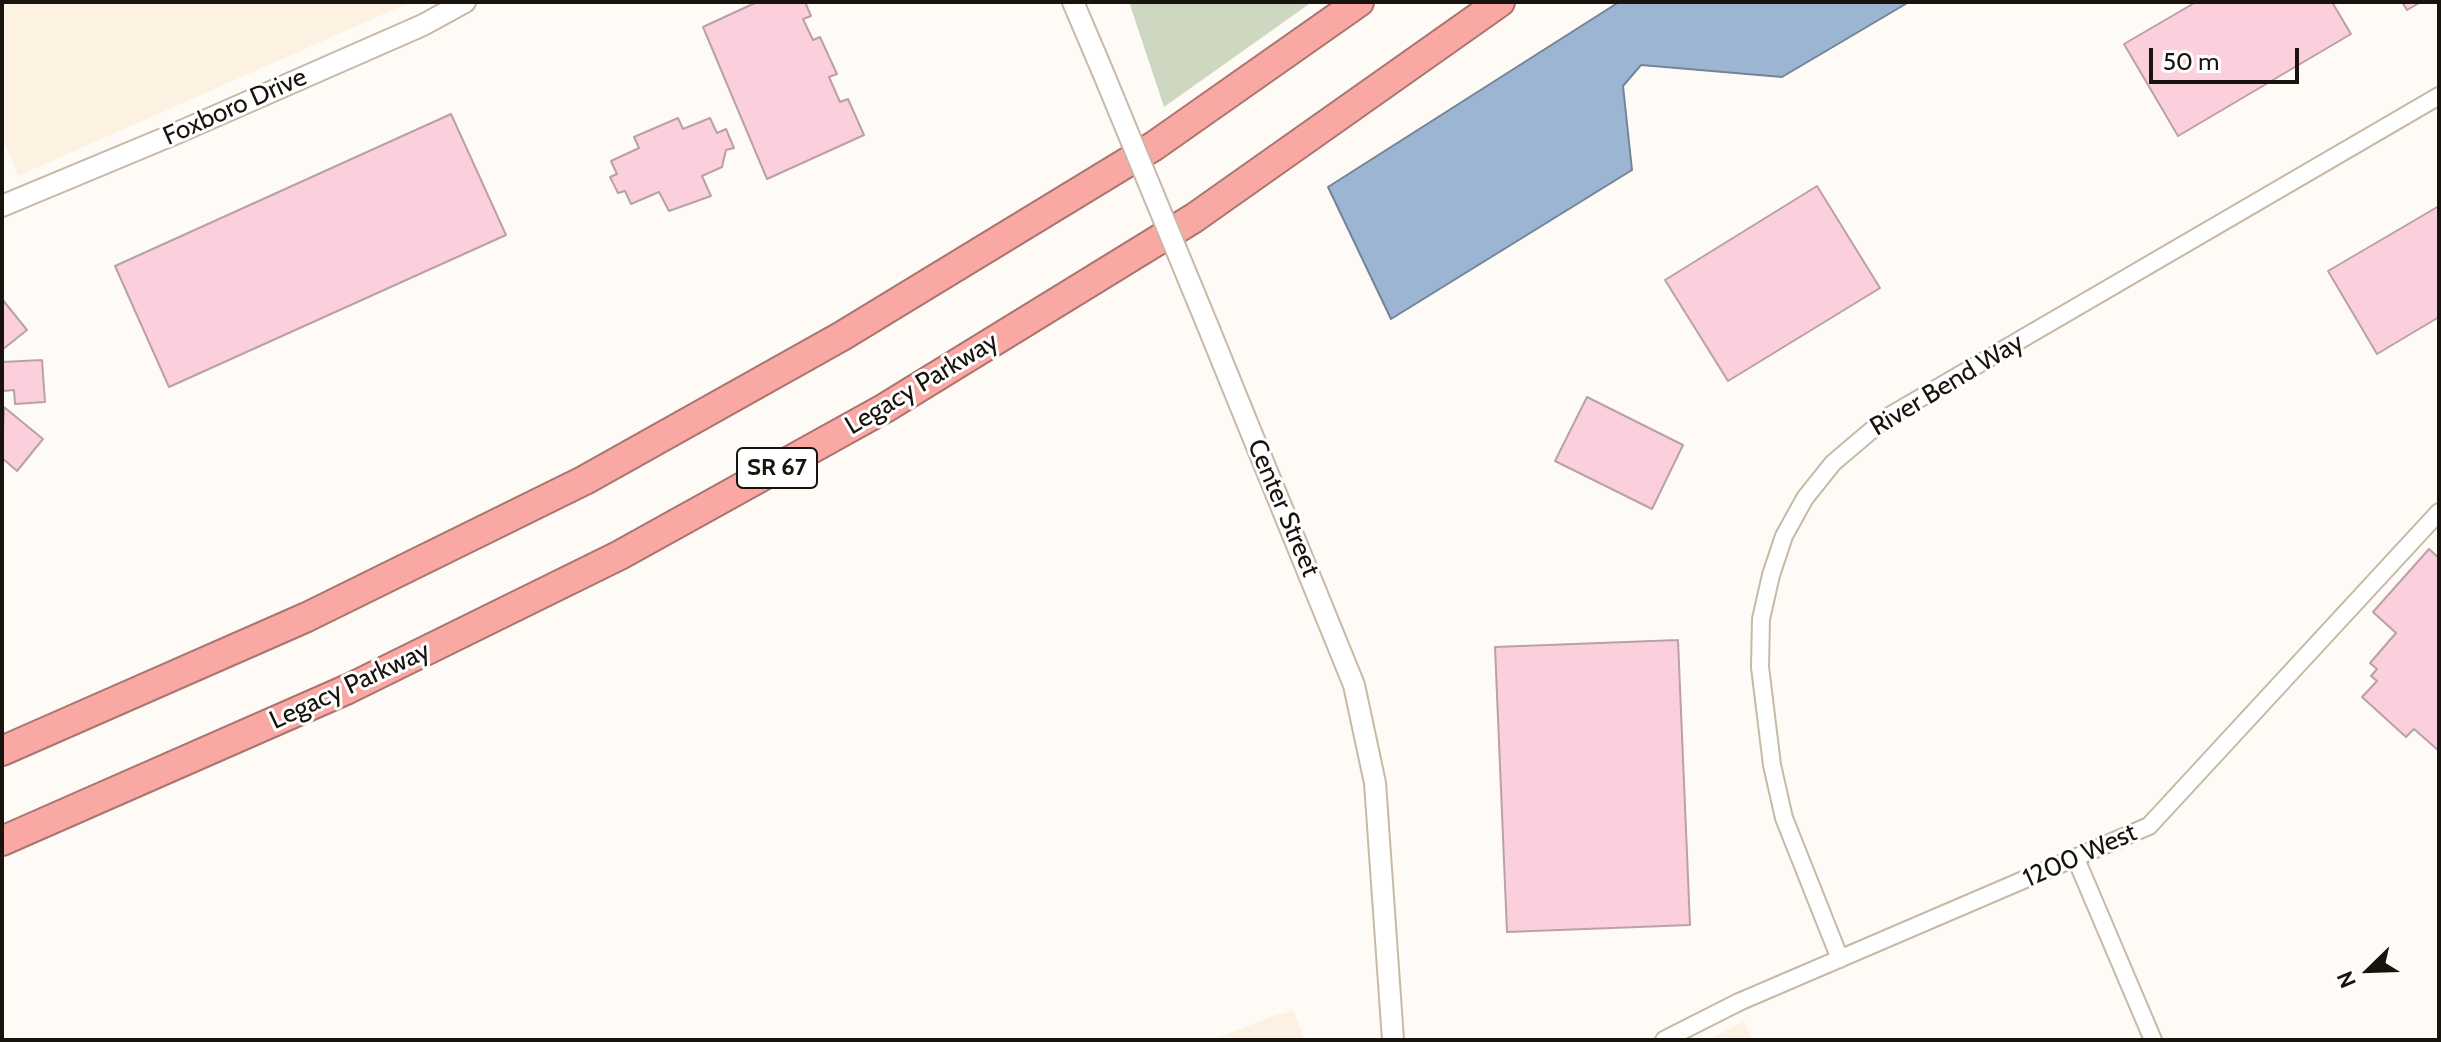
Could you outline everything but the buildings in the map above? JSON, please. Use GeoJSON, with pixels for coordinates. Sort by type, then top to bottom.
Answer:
{"type":"FeatureCollection","features":[{"type":"Feature","properties":{"kind":"highway"},"geometry":{"type":"LineString","coordinates":[[2,751],[307,617],[585,480],[842,336],[1154,146],[1359,2]]}},
{"type":"Feature","properties":{"kind":"highway","name":"Legacy Parkway"},"geometry":{"type":"LineString","coordinates":[[2,841],[363,682],[620,555],[871,416],[1194,218],[1500,2]]}},
{"type":"Feature","properties":{"kind":"street","name":"Foxboro Drive"},"geometry":{"type":"LineString","coordinates":[[2,206],[423,25],[465,2]]}},
{"type":"Feature","properties":{"kind":"street","name":"Center Street"},"geometry":{"type":"LineString","coordinates":[[1073,2],[1354,685],[1375,783],[1393,1040]]}},
{"type":"Feature","properties":{"kind":"street","name":"River Bend Way"},"geometry":{"type":"LineString","coordinates":[[1840,959],[1784,818],[1772,765],[1760,667],[1761,619],[1771,575],[1784,536],[1805,498],[1841,454],[1886,418],[2439,96]]}},
{"type":"Feature","properties":{"kind":"street","name":"1200 West"},"geometry":{"type":"LineString","coordinates":[[1664,1040],[1739,1002],[2141,831],[2158,819],[2439,512]]}},
{"type":"Feature","properties":{"kind":"street"},"geometry":{"type":"LineString","coordinates":[[2076,859],[2153,1040]]}},
{"type":"Feature","properties":{"kind":"shaded area"},"geometry":{"type":"Polygon","coordinates":[[[2,2],[411,2],[18,176],[2,136],[2,2]]]}},
{"type":"Feature","properties":{"kind":"shaded area"},"geometry":{"type":"Polygon","coordinates":[[[1293,1010],[1305,1040],[1213,1040],[1270,1017],[1293,1010]]]}},
{"type":"Feature","properties":{"kind":"shaded area"},"geometry":{"type":"Polygon","coordinates":[[[1744,1021],[1752,1040],[1708,1040],[1725,1031],[1744,1021]]]}},
{"type":"Feature","properties":{"kind":"green space"},"geometry":{"type":"Polygon","coordinates":[[[1129,2],[1312,2],[1164,107],[1129,2]]]}},
{"type":"Feature","properties":{"kind":"water"},"geometry":{"type":"Polygon","coordinates":[[[1619,2],[1909,2],[1782,77],[1641,65],[1623,86],[1632,170],[1391,319],[1328,187],[1619,2]]]}}]}
